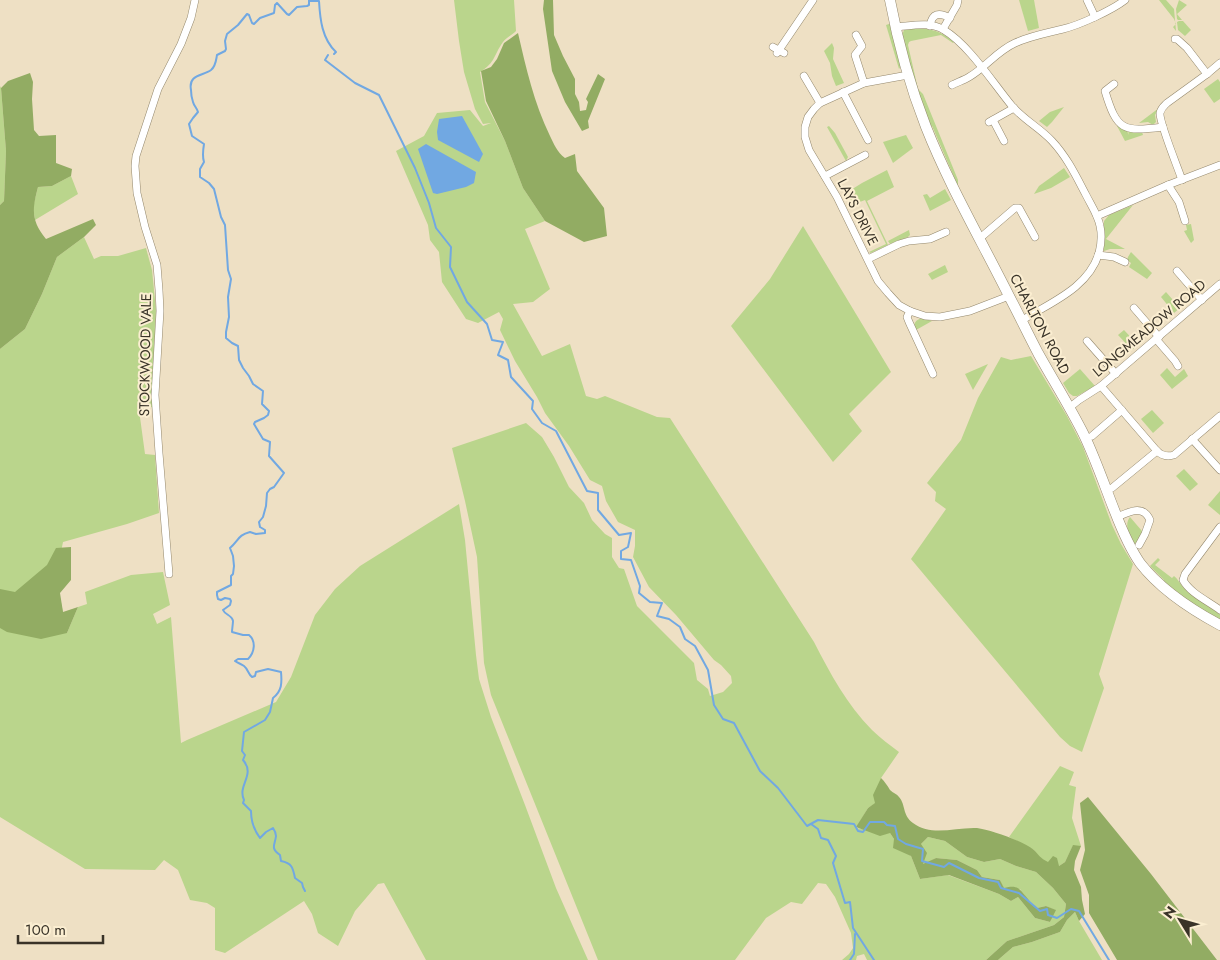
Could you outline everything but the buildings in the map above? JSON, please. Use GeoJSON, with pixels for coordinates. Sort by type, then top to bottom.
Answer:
{"type":"FeatureCollection","features":[{"type":"Feature","properties":{"kind":"street","name":"STOCKWOOD VALE"},"geometry":{"type":"LineString","coordinates":[[170,574],[155,395],[160,311],[159,290],[156,265],[144,228],[138,200],[135,166],[138,148],[158,89],[181,44],[191,18],[195,0]]}},
{"type":"Feature","properties":{"kind":"street"},"geometry":{"type":"LineString","coordinates":[[778,51],[813,0]]}},
{"type":"Feature","properties":{"kind":"street","name":"CHARLTON ROAD"},"geometry":{"type":"LineString","coordinates":[[890,0],[908,75],[926,128],[1021,321],[1090,448],[1123,534],[1132,550],[1151,575],[1180,601],[1220,625]]}},
{"type":"Feature","properties":{"kind":"street"},"geometry":{"type":"LineString","coordinates":[[943,29],[958,0]]}},
{"type":"Feature","properties":{"kind":"street"},"geometry":{"type":"LineString","coordinates":[[1087,0],[1095,16]]}},
{"type":"Feature","properties":{"kind":"street"},"geometry":{"type":"LineString","coordinates":[[952,85],[970,77],[1001,51],[1018,41],[1066,28],[1095,16],[1125,0]]}},
{"type":"Feature","properties":{"kind":"street"},"geometry":{"type":"LineString","coordinates":[[930,26],[932,19],[936,15],[940,14],[950,18]]}},
{"type":"Feature","properties":{"kind":"street"},"geometry":{"type":"LineString","coordinates":[[896,27],[914,25],[943,29],[958,42],[1023,118],[1048,137],[1062,152],[1070,163],[1097,216],[1101,233],[1098,255],[1084,279],[1059,300],[1021,321]]}},
{"type":"Feature","properties":{"kind":"street"},"geometry":{"type":"LineString","coordinates":[[856,35],[862,46],[855,55],[864,83]]}},
{"type":"Feature","properties":{"kind":"street"},"geometry":{"type":"LineString","coordinates":[[1175,38],[1187,48],[1207,74]]}},
{"type":"Feature","properties":{"kind":"street"},"geometry":{"type":"LineString","coordinates":[[1182,180],[1160,114],[1162,108],[1220,63]]}},
{"type":"Feature","properties":{"kind":"street"},"geometry":{"type":"LineString","coordinates":[[804,76],[820,103],[864,83],[908,75]]}},
{"type":"Feature","properties":{"kind":"street"},"geometry":{"type":"LineString","coordinates":[[1114,84],[1105,91],[1117,120],[1130,129],[1163,127]]}},
{"type":"Feature","properties":{"kind":"street"},"geometry":{"type":"LineString","coordinates":[[843,92],[868,140]]}},
{"type":"Feature","properties":{"kind":"street","name":"LAYS DRIVE"},"geometry":{"type":"LineString","coordinates":[[820,103],[808,117],[805,137],[809,150],[837,197],[878,280],[888,293],[900,305],[910,311],[925,316],[940,317],[958,315],[1009,296]]}},
{"type":"Feature","properties":{"kind":"street"},"geometry":{"type":"LineString","coordinates":[[1004,141],[991,121],[1014,108]]}},
{"type":"Feature","properties":{"kind":"street","name":"LAYS DRIVE"},"geometry":{"type":"LineString","coordinates":[[825,176],[853,158],[865,155]]}},
{"type":"Feature","properties":{"kind":"street"},"geometry":{"type":"LineString","coordinates":[[1097,216],[1220,165]]}},
{"type":"Feature","properties":{"kind":"street"},"geometry":{"type":"LineString","coordinates":[[1168,185],[1179,202],[1186,222]]}},
{"type":"Feature","properties":{"kind":"street"},"geometry":{"type":"LineString","coordinates":[[979,239],[1015,208],[1019,208],[1022,212],[1035,237]]}},
{"type":"Feature","properties":{"kind":"street","name":"LAYS DRIVE"},"geometry":{"type":"LineString","coordinates":[[868,259],[899,244],[930,239],[946,232]]}},
{"type":"Feature","properties":{"kind":"street"},"geometry":{"type":"LineString","coordinates":[[1098,255],[1114,257],[1125,262]]}},
{"type":"Feature","properties":{"kind":"street"},"geometry":{"type":"LineString","coordinates":[[1177,271],[1202,300]]}},
{"type":"Feature","properties":{"kind":"street","name":"LONGMEADOW ROAD"},"geometry":{"type":"LineString","coordinates":[[1069,408],[1116,374],[1220,284]]}},
{"type":"Feature","properties":{"kind":"street"},"geometry":{"type":"LineString","coordinates":[[1134,308],[1178,366]]}},
{"type":"Feature","properties":{"kind":"street"},"geometry":{"type":"LineString","coordinates":[[910,311],[907,317],[933,374]]}},
{"type":"Feature","properties":{"kind":"street"},"geometry":{"type":"LineString","coordinates":[[1087,341],[1116,374]]}},
{"type":"Feature","properties":{"kind":"street"},"geometry":{"type":"LineString","coordinates":[[1101,386],[1157,451],[1165,456],[1174,455],[1220,416]]}},
{"type":"Feature","properties":{"kind":"street"},"geometry":{"type":"LineString","coordinates":[[1092,436],[1122,410]]}},
{"type":"Feature","properties":{"kind":"street"},"geometry":{"type":"LineString","coordinates":[[1192,439],[1220,470]]}},
{"type":"Feature","properties":{"kind":"street"},"geometry":{"type":"LineString","coordinates":[[1112,488],[1157,451]]}},
{"type":"Feature","properties":{"kind":"street"},"geometry":{"type":"LineString","coordinates":[[1117,517],[1140,510],[1144,511],[1148,516],[1150,520],[1145,534],[1138,545]]}},
{"type":"Feature","properties":{"kind":"street"},"geometry":{"type":"LineString","coordinates":[[1219,606],[1199,596],[1185,583],[1183,577],[1220,527]]}},
{"type":"Feature","properties":{"kind":"green space"},"geometry":{"type":"Polygon","coordinates":[[[454,0],[514,0],[516,31],[504,41],[492,62],[480,72],[485,102],[505,141],[523,188],[545,221],[525,229],[550,289],[533,302],[513,304],[542,356],[570,344],[586,396],[597,399],[605,396],[657,417],[670,418],[814,642],[847,699],[872,730],[899,752],[881,778],[876,803],[868,808],[856,828],[890,833],[911,856],[920,879],[948,875],[999,894],[1011,901],[1018,897],[1035,918],[1050,922],[1055,910],[1046,906],[1037,908],[1020,889],[1004,889],[1000,880],[982,877],[977,870],[957,860],[936,858],[923,865],[921,844],[928,837],[945,841],[967,857],[984,862],[1000,859],[1036,872],[1066,904],[1064,917],[1054,925],[1007,941],[986,960],[867,960],[864,954],[857,956],[856,960],[842,960],[853,948],[851,933],[835,897],[826,884],[818,883],[802,904],[791,902],[766,918],[735,960],[598,960],[491,695],[484,663],[477,557],[452,448],[526,423],[542,437],[569,487],[584,503],[592,520],[605,534],[612,538],[612,557],[619,568],[624,569],[637,606],[694,663],[697,680],[708,689],[710,696],[723,692],[732,683],[731,676],[714,660],[676,615],[649,587],[633,557],[635,530],[618,522],[606,501],[602,486],[590,480],[569,446],[545,413],[515,361],[500,330],[503,319],[499,312],[478,323],[466,319],[442,282],[439,252],[430,240],[428,225],[396,151],[424,136],[437,113],[470,110],[483,126],[491,123],[483,124],[475,109],[464,72],[454,0]]]}},
{"type":"Feature","properties":{"kind":"green space"},"geometry":{"type":"Polygon","coordinates":[[[544,0],[553,0],[554,35],[575,79],[575,94],[579,102],[580,111],[586,110],[588,102],[586,99],[598,74],[605,79],[588,121],[589,128],[582,131],[565,102],[552,71],[543,9],[544,0]]]}},
{"type":"Feature","properties":{"kind":"green space"},"geometry":{"type":"Polygon","coordinates":[[[1019,0],[1034,0],[1039,28],[1028,31],[1019,0]]]}},
{"type":"Feature","properties":{"kind":"green space"},"geometry":{"type":"Polygon","coordinates":[[[1159,0],[1166,0],[1174,9],[1175,22],[1174,19],[1159,0]]]}},
{"type":"Feature","properties":{"kind":"green space"},"geometry":{"type":"Polygon","coordinates":[[[1179,0],[1187,5],[1177,14],[1182,20],[1177,19],[1176,9],[1179,0]]]}},
{"type":"Feature","properties":{"kind":"green space"},"geometry":{"type":"Polygon","coordinates":[[[1183,21],[1191,30],[1185,36],[1178,30],[1177,22],[1183,21]]]}},
{"type":"Feature","properties":{"kind":"green space"},"geometry":{"type":"Polygon","coordinates":[[[886,25],[892,26],[901,66],[899,69],[886,25]]]}},
{"type":"Feature","properties":{"kind":"green space"},"geometry":{"type":"Polygon","coordinates":[[[929,29],[945,35],[954,42],[941,35],[911,41],[908,45],[918,89],[923,94],[958,180],[958,186],[932,126],[929,125],[901,38],[904,30],[929,29]]]}},
{"type":"Feature","properties":{"kind":"green space"},"geometry":{"type":"Polygon","coordinates":[[[518,33],[531,85],[544,124],[554,145],[562,156],[565,158],[575,154],[577,171],[604,208],[607,236],[584,242],[545,221],[523,188],[505,141],[486,101],[481,71],[491,67],[504,43],[518,33]]]}},
{"type":"Feature","properties":{"kind":"green space"},"geometry":{"type":"Polygon","coordinates":[[[832,43],[834,48],[833,59],[844,83],[836,86],[830,63],[824,51],[832,43]]]}},
{"type":"Feature","properties":{"kind":"green space"},"geometry":{"type":"Polygon","coordinates":[[[30,73],[33,82],[34,130],[39,136],[56,135],[56,163],[72,169],[71,176],[52,186],[38,187],[34,209],[35,220],[46,239],[93,219],[96,225],[84,237],[57,257],[25,329],[0,349],[0,205],[4,201],[6,151],[1,88],[8,81],[30,73]]]}},
{"type":"Feature","properties":{"kind":"green space"},"geometry":{"type":"Polygon","coordinates":[[[1218,79],[1220,82],[1220,99],[1214,103],[1204,89],[1218,79]]]}},
{"type":"Feature","properties":{"kind":"green space"},"geometry":{"type":"Polygon","coordinates":[[[0,86],[6,151],[4,201],[0,205],[0,86]]]}},
{"type":"Feature","properties":{"kind":"green space"},"geometry":{"type":"Polygon","coordinates":[[[1064,107],[1047,127],[1039,121],[1050,112],[1064,107]]]}},
{"type":"Feature","properties":{"kind":"green space"},"geometry":{"type":"Polygon","coordinates":[[[1159,108],[1155,115],[1156,122],[1153,125],[1148,122],[1139,123],[1159,108]]]}},
{"type":"Feature","properties":{"kind":"green space"},"geometry":{"type":"Polygon","coordinates":[[[1119,125],[1129,135],[1128,131],[1142,132],[1143,135],[1125,141],[1117,126],[1119,125]]]}},
{"type":"Feature","properties":{"kind":"green space"},"geometry":{"type":"Polygon","coordinates":[[[829,126],[848,157],[846,161],[827,127],[829,126]]]}},
{"type":"Feature","properties":{"kind":"green space"},"geometry":{"type":"Polygon","coordinates":[[[906,135],[913,148],[893,163],[883,142],[906,135]]]}},
{"type":"Feature","properties":{"kind":"green space"},"geometry":{"type":"Polygon","coordinates":[[[1064,168],[1070,177],[1051,188],[1034,194],[1039,186],[1064,168]]]}},
{"type":"Feature","properties":{"kind":"green space"},"geometry":{"type":"Polygon","coordinates":[[[887,170],[894,187],[867,201],[888,245],[871,253],[869,252],[886,244],[865,200],[852,205],[846,193],[887,170]]]}},
{"type":"Feature","properties":{"kind":"green space"},"geometry":{"type":"Polygon","coordinates":[[[71,176],[78,194],[35,220],[33,207],[38,187],[52,186],[71,176]]]}},
{"type":"Feature","properties":{"kind":"green space"},"geometry":{"type":"Polygon","coordinates":[[[945,189],[951,200],[930,211],[923,195],[927,194],[930,198],[945,189]]]}},
{"type":"Feature","properties":{"kind":"green space"},"geometry":{"type":"Polygon","coordinates":[[[1133,205],[1106,239],[1125,249],[1104,251],[1104,221],[1109,215],[1133,205]]]}},
{"type":"Feature","properties":{"kind":"green space"},"geometry":{"type":"Polygon","coordinates":[[[1191,224],[1194,240],[1191,243],[1184,231],[1187,230],[1186,225],[1191,224]]]}},
{"type":"Feature","properties":{"kind":"green space"},"geometry":{"type":"Polygon","coordinates":[[[803,226],[891,372],[849,414],[862,431],[833,462],[731,326],[770,279],[803,226]]]}},
{"type":"Feature","properties":{"kind":"green space"},"geometry":{"type":"Polygon","coordinates":[[[909,230],[910,235],[908,237],[890,244],[888,241],[909,230]]]}},
{"type":"Feature","properties":{"kind":"green space"},"geometry":{"type":"Polygon","coordinates":[[[84,237],[94,259],[101,256],[118,256],[146,248],[152,270],[156,310],[152,407],[139,410],[145,454],[155,455],[159,513],[63,542],[56,577],[67,633],[78,607],[87,604],[85,592],[131,575],[163,572],[170,605],[153,614],[157,624],[171,617],[181,743],[276,702],[291,677],[315,615],[335,589],[360,566],[459,504],[465,540],[479,679],[491,717],[556,888],[588,960],[426,960],[384,883],[378,884],[355,911],[338,946],[318,933],[312,914],[304,901],[225,953],[215,950],[215,908],[207,903],[190,900],[178,870],[164,860],[155,870],[85,869],[0,817],[0,349],[25,329],[57,257],[84,237]]]}},
{"type":"Feature","properties":{"kind":"green space"},"geometry":{"type":"Polygon","coordinates":[[[1131,252],[1152,273],[1147,279],[1129,267],[1131,263],[1127,260],[1131,252]]]}},
{"type":"Feature","properties":{"kind":"green space"},"geometry":{"type":"Polygon","coordinates":[[[945,265],[948,272],[932,280],[928,274],[945,265]]]}},
{"type":"Feature","properties":{"kind":"green space"},"geometry":{"type":"Polygon","coordinates":[[[1166,292],[1180,308],[1174,313],[1161,297],[1166,292]]]}},
{"type":"Feature","properties":{"kind":"green space"},"geometry":{"type":"Polygon","coordinates":[[[922,318],[932,321],[916,330],[915,322],[922,318]]]}},
{"type":"Feature","properties":{"kind":"green space"},"geometry":{"type":"Polygon","coordinates":[[[1124,330],[1138,345],[1132,350],[1118,335],[1124,330]]]}},
{"type":"Feature","properties":{"kind":"green space"},"geometry":{"type":"Polygon","coordinates":[[[1031,356],[1083,447],[1112,525],[1133,564],[1099,674],[1104,688],[1082,752],[1070,746],[1060,737],[911,559],[946,509],[935,501],[936,492],[927,483],[961,440],[978,398],[1001,357],[1011,360],[1031,356]]]}},
{"type":"Feature","properties":{"kind":"green space"},"geometry":{"type":"Polygon","coordinates":[[[988,364],[973,390],[965,374],[988,364]]]}},
{"type":"Feature","properties":{"kind":"green space"},"geometry":{"type":"Polygon","coordinates":[[[1167,368],[1175,377],[1184,369],[1188,376],[1172,389],[1160,375],[1167,368]]]}},
{"type":"Feature","properties":{"kind":"green space"},"geometry":{"type":"Polygon","coordinates":[[[1080,369],[1095,386],[1077,396],[1073,396],[1063,383],[1080,369]]]}},
{"type":"Feature","properties":{"kind":"green space"},"geometry":{"type":"Polygon","coordinates":[[[1152,410],[1164,423],[1153,433],[1141,419],[1152,410]]]}},
{"type":"Feature","properties":{"kind":"green space"},"geometry":{"type":"Polygon","coordinates":[[[1184,469],[1198,484],[1190,491],[1176,476],[1184,469]]]}},
{"type":"Feature","properties":{"kind":"green space"},"geometry":{"type":"Polygon","coordinates":[[[1220,491],[1220,515],[1208,505],[1220,491]]]}},
{"type":"Feature","properties":{"kind":"green space"},"geometry":{"type":"Polygon","coordinates":[[[1130,517],[1142,531],[1140,539],[1136,542],[1135,546],[1127,528],[1130,517]]]}},
{"type":"Feature","properties":{"kind":"green space"},"geometry":{"type":"Polygon","coordinates":[[[71,547],[71,580],[60,593],[63,612],[78,607],[67,633],[41,639],[7,632],[0,628],[0,589],[15,592],[47,565],[56,548],[71,547]]]}},
{"type":"Feature","properties":{"kind":"green space"},"geometry":{"type":"Polygon","coordinates":[[[1158,558],[1160,560],[1155,565],[1172,578],[1174,576],[1188,592],[1220,614],[1220,621],[1192,606],[1164,582],[1150,566],[1158,558]]]}},
{"type":"Feature","properties":{"kind":"green space"},"geometry":{"type":"Polygon","coordinates":[[[1060,766],[1074,772],[1069,785],[1076,787],[1072,818],[1081,846],[1073,846],[1065,862],[1059,866],[1048,863],[1040,858],[1034,850],[1009,837],[1060,766]]]}},
{"type":"Feature","properties":{"kind":"green space"},"geometry":{"type":"Polygon","coordinates":[[[881,778],[901,800],[910,820],[928,830],[977,828],[990,831],[1029,847],[1048,862],[1053,856],[1057,858],[1059,866],[1065,862],[1073,845],[1081,846],[1075,861],[1074,870],[1081,887],[1085,914],[1079,921],[1075,912],[1067,920],[1060,932],[1013,947],[998,960],[986,960],[1007,941],[1054,925],[1064,917],[1066,904],[1036,872],[1000,859],[984,862],[967,857],[945,841],[928,837],[921,844],[927,853],[923,864],[936,858],[957,860],[977,870],[982,877],[1000,880],[1004,888],[1016,887],[1037,908],[1046,906],[1056,910],[1050,922],[1035,918],[1018,897],[1011,901],[999,894],[949,875],[920,879],[911,856],[893,848],[894,839],[890,833],[880,836],[856,827],[868,808],[875,803],[873,795],[881,778]]]}},
{"type":"Feature","properties":{"kind":"green space"},"geometry":{"type":"Polygon","coordinates":[[[1088,797],[1151,874],[1217,960],[1117,960],[1089,913],[1089,895],[1080,870],[1085,850],[1080,803],[1088,797]]]}},
{"type":"Feature","properties":{"kind":"green space"},"geometry":{"type":"Polygon","coordinates":[[[1075,912],[1102,960],[998,960],[1013,947],[1060,932],[1067,920],[1075,912]]]}},
{"type":"Feature","properties":{"kind":"water"},"geometry":{"type":"Polygon","coordinates":[[[462,116],[483,154],[479,162],[438,140],[439,119],[462,116]]]}},
{"type":"Feature","properties":{"kind":"water"},"geometry":{"type":"Polygon","coordinates":[[[426,144],[476,172],[474,183],[466,187],[437,194],[433,193],[418,149],[426,144]]]}},
{"type":"Feature","properties":{"kind":"waterway"},"geometry":{"type":"LineString","coordinates":[[305,891],[302,883],[295,878],[291,866],[281,861],[280,855],[275,850],[276,835],[273,828],[260,838],[253,826],[251,811],[243,803],[242,795],[248,770],[243,760],[245,755],[242,751],[244,732],[265,720],[270,712],[273,698],[281,686],[281,672],[268,669],[256,672],[255,676],[252,677],[243,665],[235,661],[238,659],[248,659],[252,653],[254,643],[249,635],[232,632],[233,621],[223,610],[230,605],[231,601],[225,598],[218,599],[217,592],[231,585],[234,566],[230,548],[246,533],[265,533],[265,530],[260,527],[259,522],[263,517],[267,493],[284,473],[269,456],[270,442],[263,439],[254,424],[268,415],[269,411],[262,404],[263,391],[253,384],[243,368],[239,360],[238,346],[226,338],[231,279],[228,270],[225,225],[214,189],[200,177],[200,169],[204,162],[204,144],[192,136],[189,124],[198,112],[192,98],[192,81],[197,76],[213,68],[217,55],[226,49],[225,41],[227,34],[247,14],[254,24],[260,18],[274,13],[277,3],[289,15],[297,7],[309,5],[309,0]]}},
{"type":"Feature","properties":{"kind":"waterway"},"geometry":{"type":"LineString","coordinates":[[309,1],[319,1],[323,28],[331,47],[336,52],[334,54]]}},
{"type":"Feature","properties":{"kind":"waterway"},"geometry":{"type":"LineString","coordinates":[[328,55],[325,60],[355,83],[379,95],[415,168],[429,203],[436,228],[451,247],[450,267],[467,302],[487,324],[492,340],[503,342],[498,355],[508,360],[511,377],[533,401],[532,409],[542,423],[556,431],[587,491],[598,493],[598,510],[619,535],[631,533],[628,547],[621,551],[621,559],[631,560],[640,586],[639,593],[650,602],[662,603],[657,616],[669,619],[680,627],[685,639],[695,646],[708,670],[714,705],[723,719],[734,723],[760,771],[778,788],[807,826],[818,820],[854,824],[858,831],[863,832],[870,822],[884,822],[887,825],[895,826],[898,839],[906,844],[923,849],[922,861],[944,867],[949,863],[979,878],[998,882],[1001,888],[1019,893],[1040,911],[1047,909],[1048,915],[1057,918],[1071,909],[1079,911],[1109,960]]}},
{"type":"Feature","properties":{"kind":"waterway"},"geometry":{"type":"LineString","coordinates":[[811,824],[818,829],[821,838],[828,840],[836,856],[833,863],[845,903],[850,902],[853,928],[874,960]]}},
{"type":"Feature","properties":{"kind":"waterway"},"geometry":{"type":"LineString","coordinates":[[850,960],[854,954],[855,934]]}}]}
